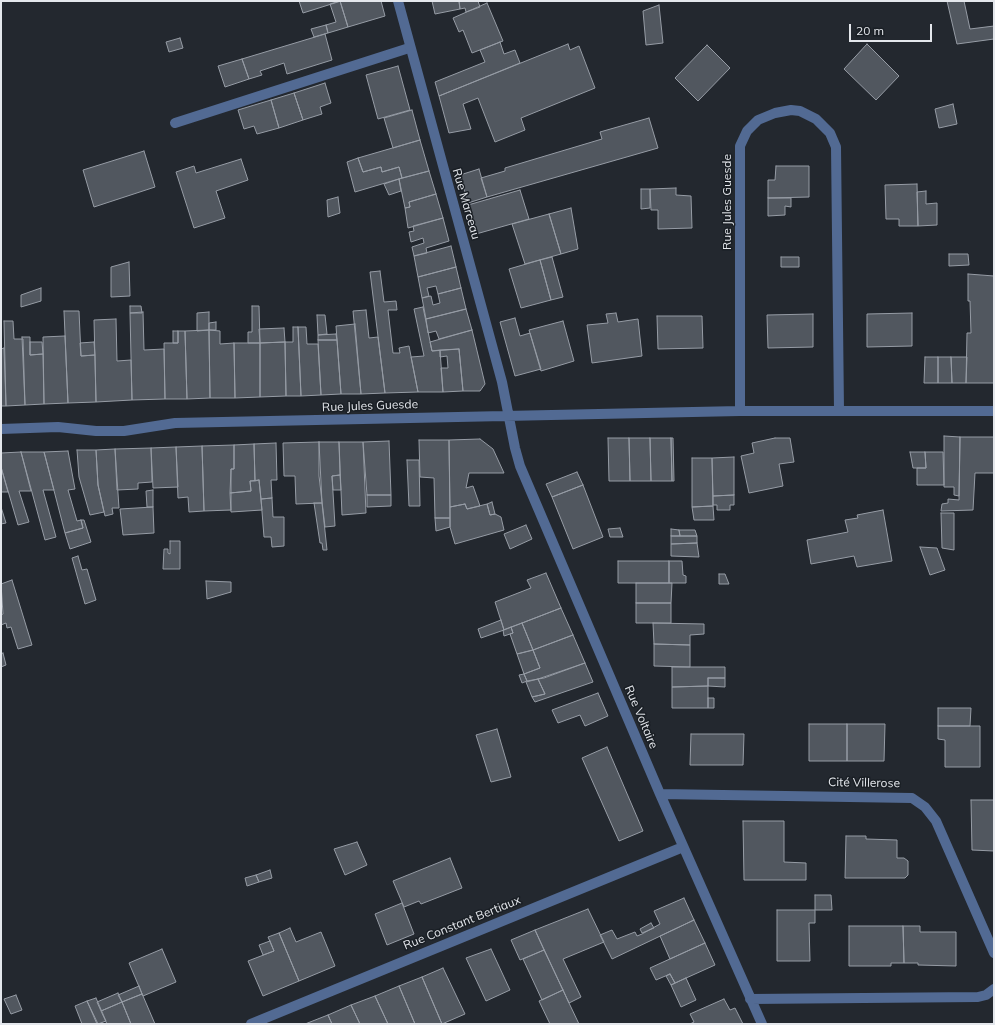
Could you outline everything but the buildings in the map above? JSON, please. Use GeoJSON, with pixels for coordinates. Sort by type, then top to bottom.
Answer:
{"type":"FeatureCollection","features":[{"type":"Feature","properties":{"kind":"street","name":"Rue Marceau"},"geometry":{"type":"LineString","coordinates":[[398,1],[409,48],[502,382],[508,415]]}},
{"type":"Feature","properties":{"kind":"street"},"geometry":{"type":"LineString","coordinates":[[175,124],[409,48]]}},
{"type":"Feature","properties":{"kind":"street","name":"Rue Jules Guesde"},"geometry":{"type":"LineString","coordinates":[[740,411],[740,146],[747,131],[758,120],[774,113],[791,110],[804,113],[816,119],[830,133],[836,147],[839,410]]}},
{"type":"Feature","properties":{"kind":"street","name":"Rue Jules Guesde"},"geometry":{"type":"LineString","coordinates":[[1,429],[58,427],[96,431],[124,431],[175,423],[740,411],[839,410],[994,412]]}},
{"type":"Feature","properties":{"kind":"street","name":"Rue Voltaire"},"geometry":{"type":"LineString","coordinates":[[508,415],[520,466],[660,794],[762,1024]]}},
{"type":"Feature","properties":{"kind":"street","name":"Cité Villerose"},"geometry":{"type":"LineString","coordinates":[[660,794],[912,798],[925,806],[936,821],[994,954]]}},
{"type":"Feature","properties":{"kind":"street","name":"Rue Constant Bertiaux"},"geometry":{"type":"LineString","coordinates":[[251,1024],[683,847]]}},
{"type":"Feature","properties":{"kind":"street"},"geometry":{"type":"LineString","coordinates":[[750,999],[978,997],[986,995],[994,989]]}}]}
